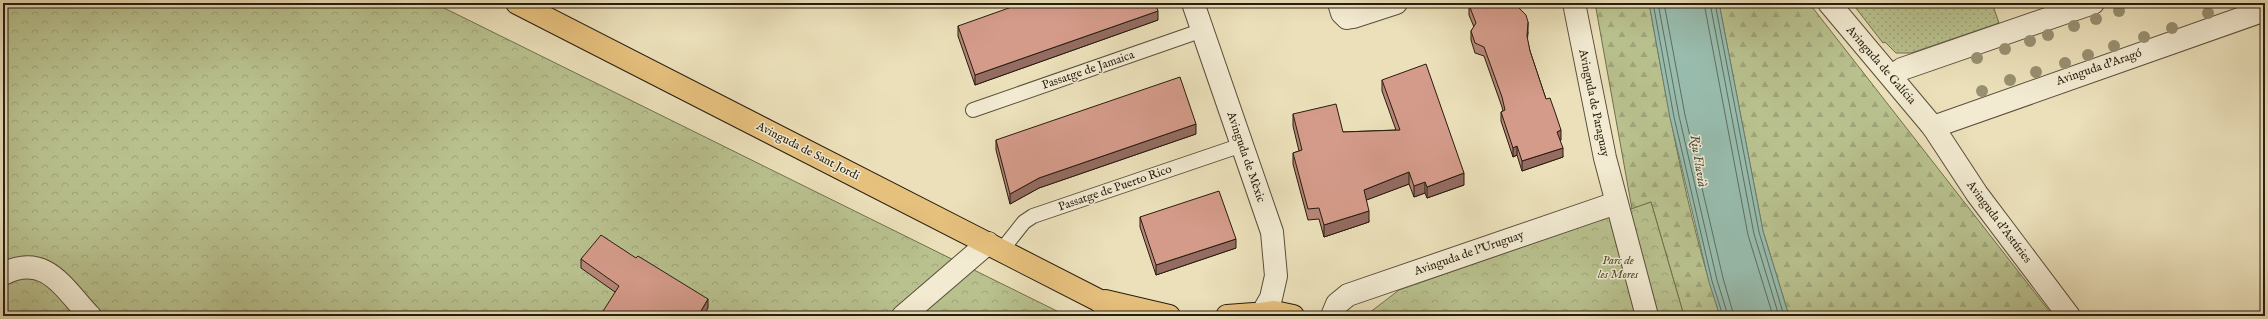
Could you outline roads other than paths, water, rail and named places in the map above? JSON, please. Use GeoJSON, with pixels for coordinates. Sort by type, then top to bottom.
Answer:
{"type":"FeatureCollection","features":[{"type":"Feature","properties":{"kind":"main road","name":"Avinguda de Sant Jordi"},"geometry":{"type":"LineString","coordinates":[[517,3],[1098,300],[1120,316]]}},
{"type":"Feature","properties":{"kind":"main road","name":"Avinguda de Sant Jordi"},"geometry":{"type":"LineString","coordinates":[[1098,300],[1169,316]]}},
{"type":"Feature","properties":{"kind":"main road"},"geometry":{"type":"LineString","coordinates":[[1227,316],[1274,312],[1293,316]]}},
{"type":"Feature","properties":{"kind":"street","name":"Avinguda de Mèxic"},"geometry":{"type":"LineString","coordinates":[[1193,3],[1272,232],[1276,276],[1274,289],[1271,298],[1254,314]]}},
{"type":"Feature","properties":{"kind":"street"},"geometry":{"type":"LineString","coordinates":[[1339,3],[1342,14],[1347,18],[1396,3]]}},
{"type":"Feature","properties":{"kind":"street","name":"Avinguda de Paraguay"},"geometry":{"type":"LineString","coordinates":[[1574,3],[1594,111],[1616,203],[1647,316]]}},
{"type":"Feature","properties":{"kind":"street","name":"Avinguda de Galícia"},"geometry":{"type":"LineString","coordinates":[[1829,3],[1892,76],[1933,127]]}},
{"type":"Feature","properties":{"kind":"street"},"geometry":{"type":"LineString","coordinates":[[1892,76],[1902,69],[2093,3]]}},
{"type":"Feature","properties":{"kind":"street","name":"Avinguda d'Aragó"},"geometry":{"type":"LineString","coordinates":[[1933,127],[2265,10]]}},
{"type":"Feature","properties":{"kind":"street","name":"Avinguda d'Astúries"},"geometry":{"type":"LineString","coordinates":[[1933,127],[1977,194],[2069,316]]}},
{"type":"Feature","properties":{"kind":"street","name":"Avinguda de l'Uruguay"},"geometry":{"type":"LineString","coordinates":[[1332,316],[1337,304],[1348,295],[1616,203]]}},
{"type":"Feature","properties":{"kind":"street"},"geometry":{"type":"LineString","coordinates":[[903,316],[994,247]]}},
{"type":"Feature","properties":{"kind":"street"},"geometry":{"type":"LineString","coordinates":[[3,274],[14,268],[36,267],[55,276],[90,316]]}},
{"type":"Feature","properties":{"kind":"lane","name":"Passatge de Jamaica"},"geometry":{"type":"LineString","coordinates":[[973,110],[1203,30]]}},
{"type":"Feature","properties":{"kind":"lane","name":"Passatge de Puerto Rico"},"geometry":{"type":"LineString","coordinates":[[994,247],[1033,216],[1242,145]]}},
{"type":"Feature","properties":{"kind":"water","name":"Riu Fluvià"},"geometry":{"type":"Polygon","coordinates":[[[1649,3],[1719,3],[1763,231],[1789,316],[1720,316],[1709,282],[1670,118],[1649,3]]]}},
{"type":"Feature","properties":{"kind":"park label","name":"Parc de les Mores"},"geometry":{"type":"Point","coordinates":[1618,267]}}]}
